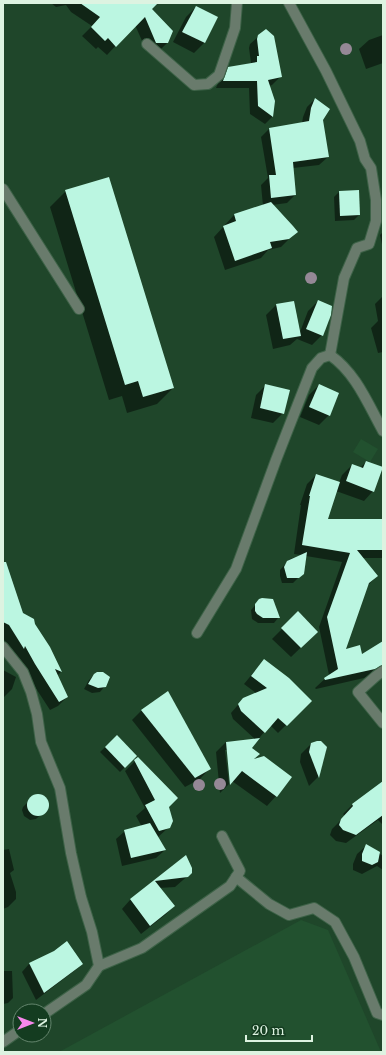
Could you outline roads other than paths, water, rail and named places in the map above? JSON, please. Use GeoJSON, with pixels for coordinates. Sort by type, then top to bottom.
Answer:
{"type":"FeatureCollection","features":[{"type":"Feature","properties":{"kind":"street"},"geometry":{"type":"LineString","coordinates":[[146,44],[194,86],[208,84],[219,75],[235,28],[237,3]]}},
{"type":"Feature","properties":{"kind":"street"},"geometry":{"type":"LineString","coordinates":[[289,3],[326,71],[360,141],[365,159],[370,168],[376,200],[376,221],[369,244],[357,248],[344,278],[330,355]]}},
{"type":"Feature","properties":{"kind":"street"},"geometry":{"type":"LineString","coordinates":[[3,189],[79,309]]}},
{"type":"Feature","properties":{"kind":"street"},"geometry":{"type":"LineString","coordinates":[[330,355],[339,362],[353,378],[383,431]]}},
{"type":"Feature","properties":{"kind":"street"},"geometry":{"type":"LineString","coordinates":[[197,633],[236,569],[312,368],[320,358],[330,355]]}},
{"type":"Feature","properties":{"kind":"street"},"geometry":{"type":"LineString","coordinates":[[3,647],[23,672],[31,692],[37,714],[41,742],[60,788],[71,853],[81,897],[92,932],[100,966]]}},
{"type":"Feature","properties":{"kind":"street"},"geometry":{"type":"LineString","coordinates":[[383,671],[358,692],[383,723]]}},
{"type":"Feature","properties":{"kind":"street"},"geometry":{"type":"LineString","coordinates":[[52,1009],[86,986],[100,966],[142,948],[230,886],[240,871],[222,836]]}},
{"type":"Feature","properties":{"kind":"street"},"geometry":{"type":"LineString","coordinates":[[236,877],[269,904],[288,915],[314,908],[335,922],[354,957],[377,1013],[383,1015]]}},
{"type":"Feature","properties":{"kind":"street"},"geometry":{"type":"LineString","coordinates":[[3,1042],[12,1036]]}}]}
